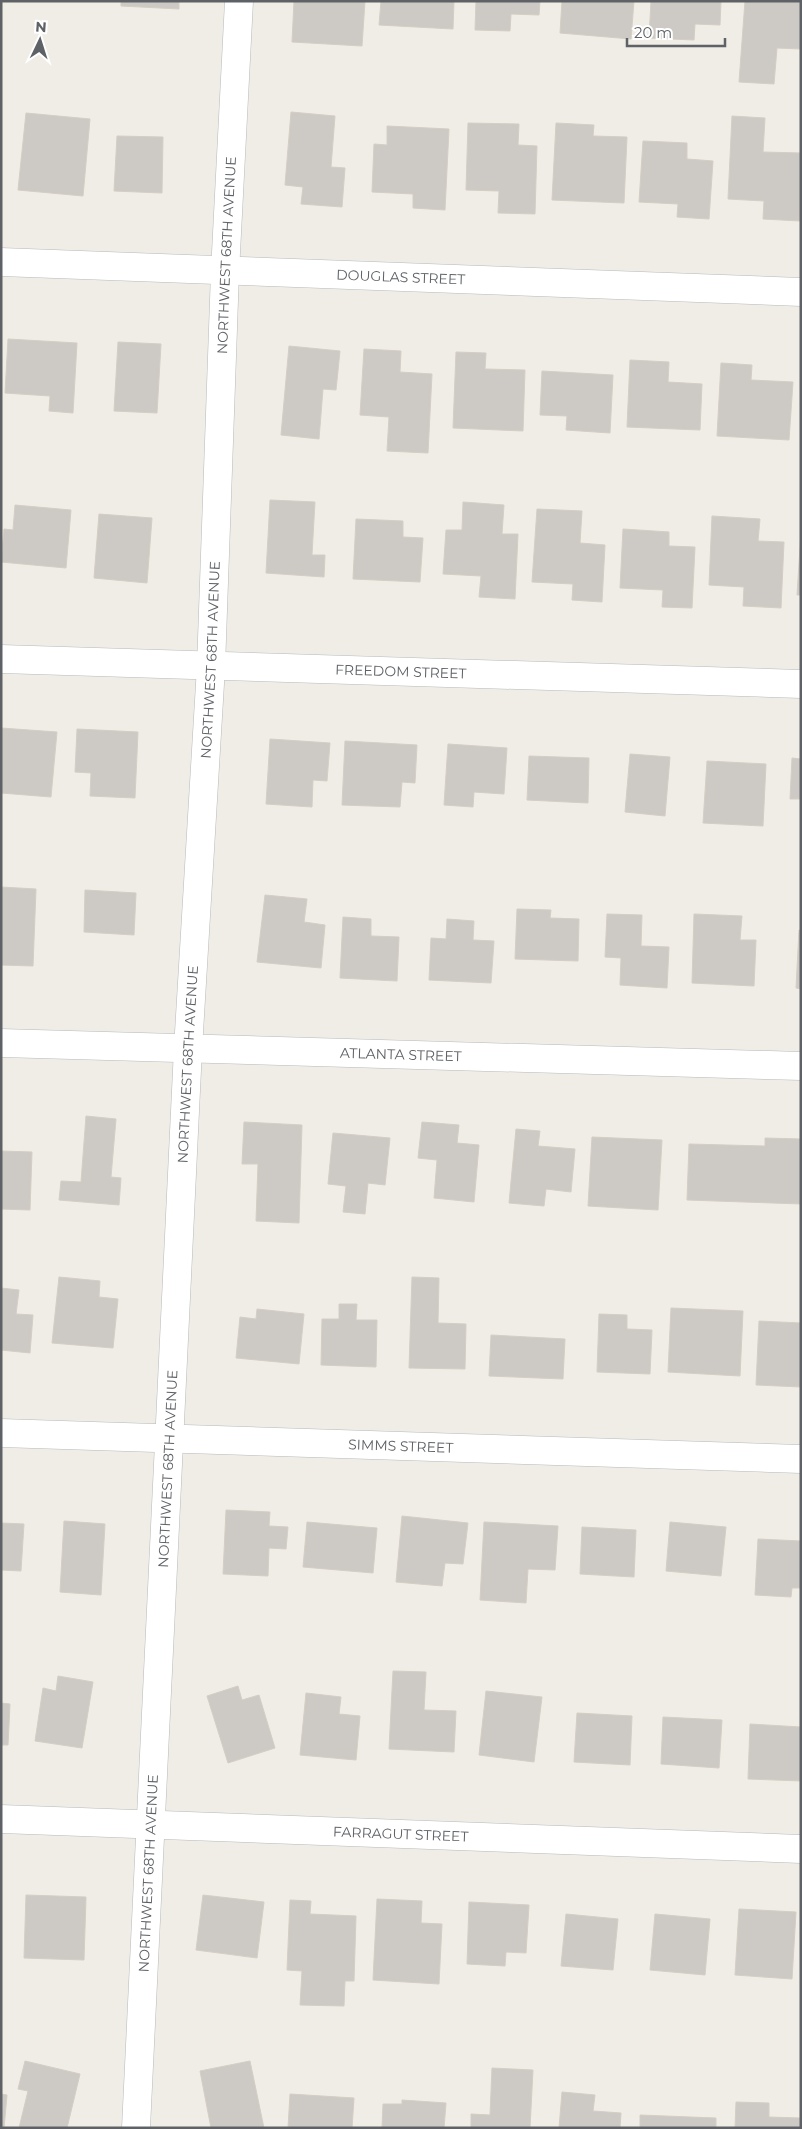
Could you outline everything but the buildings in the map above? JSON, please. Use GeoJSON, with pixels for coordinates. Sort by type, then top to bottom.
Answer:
{"type":"FeatureCollection","features":[{"type":"Feature","properties":{"kind":"street","name":"NORTHWEST 68TH AVENUE"},"geometry":{"type":"LineString","coordinates":[[136,2128],[149,1824],[188,1049],[211,667],[225,272],[239,1]]}},
{"type":"Feature","properties":{"kind":"street","name":"DOUGLAS STREET"},"geometry":{"type":"LineString","coordinates":[[1,262],[225,272],[801,292]]}},
{"type":"Feature","properties":{"kind":"street","name":"FREEDOM STREET"},"geometry":{"type":"LineString","coordinates":[[1,659],[801,684]]}},
{"type":"Feature","properties":{"kind":"street","name":"ATLANTA STREET"},"geometry":{"type":"LineString","coordinates":[[1,1043],[801,1066]]}},
{"type":"Feature","properties":{"kind":"street","name":"SIMMS STREET"},"geometry":{"type":"LineString","coordinates":[[1,1433],[801,1460]]}},
{"type":"Feature","properties":{"kind":"street","name":"FARRAGUT STREET"},"geometry":{"type":"LineString","coordinates":[[1,1819],[801,1849]]}}]}
